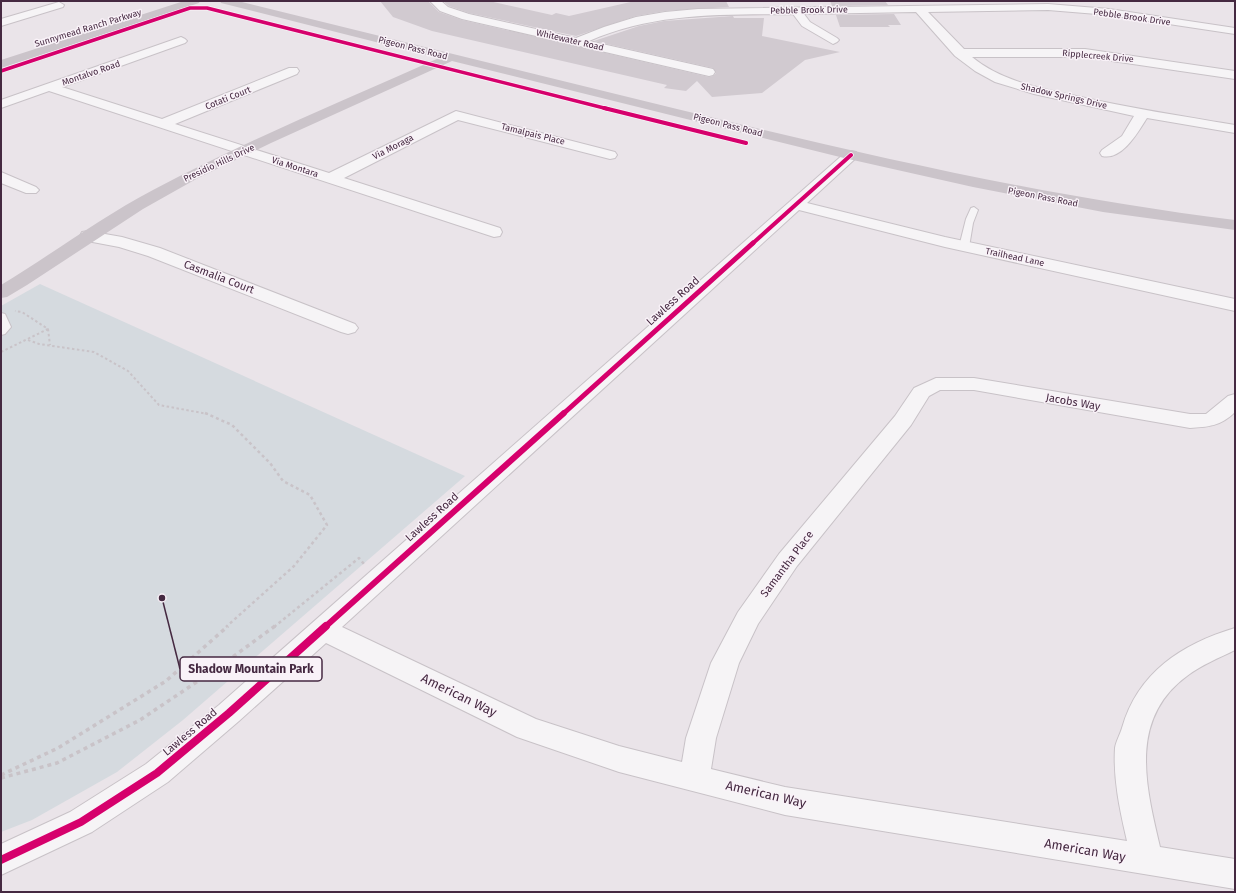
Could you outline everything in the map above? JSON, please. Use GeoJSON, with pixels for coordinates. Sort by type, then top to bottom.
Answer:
{"type":"FeatureCollection","features":[{"type":"Feature","properties":{"kind":"street"},"geometry":{"type":"LineString","coordinates":[[1,23],[59,5],[45,1]]}},
{"type":"Feature","properties":{"kind":"street","name":"Sunnymead Ranch Parkway"},"geometry":{"type":"LineString","coordinates":[[1,56],[174,1]]}},
{"type":"Feature","properties":{"kind":"street","name":"Sunnymead Ranch Parkway"},"geometry":{"type":"LineString","coordinates":[[1,64],[196,1]]}},
{"type":"Feature","properties":{"kind":"street","name":"Pigeon Pass Road"},"geometry":{"type":"LineString","coordinates":[[225,1],[851,156],[950,179],[1048,198],[1144,214],[1235,226]]}},
{"type":"Feature","properties":{"kind":"street","name":"Whitewater Road"},"geometry":{"type":"LineString","coordinates":[[435,1],[444,8],[466,17],[709,72]]}},
{"type":"Feature","properties":{"kind":"street","name":"Pebble Brook Drive"},"geometry":{"type":"LineString","coordinates":[[577,42],[626,22],[672,14],[796,11],[1041,7],[1109,12],[1235,31]]}},
{"type":"Feature","properties":{"kind":"street","name":"Shadow Springs Drive"},"geometry":{"type":"LineString","coordinates":[[919,9],[959,53],[989,74],[1020,86],[1074,100],[1235,129]]}},
{"type":"Feature","properties":{"kind":"street"},"geometry":{"type":"LineString","coordinates":[[796,11],[806,24],[833,40]]}},
{"type":"Feature","properties":{"kind":"street","name":"Montalvo Road"},"geometry":{"type":"LineString","coordinates":[[1,104],[181,41]]}},
{"type":"Feature","properties":{"kind":"street","name":"Ripplecreek Drive"},"geometry":{"type":"LineString","coordinates":[[959,53],[1091,54],[1235,75]]}},
{"type":"Feature","properties":{"kind":"street","name":"Presidio Hills Drive"},"geometry":{"type":"LineString","coordinates":[[1,293],[38,270],[119,215],[156,194],[244,150],[451,57]]}},
{"type":"Feature","properties":{"kind":"street","name":"Cotati Court"},"geometry":{"type":"LineString","coordinates":[[162,124],[293,71]]}},
{"type":"Feature","properties":{"kind":"street","name":"Via Montara"},"geometry":{"type":"LineString","coordinates":[[50,87],[494,232]]}},
{"type":"Feature","properties":{"kind":"street"},"geometry":{"type":"LineString","coordinates":[[1108,153],[1128,139],[1143,113]]}},
{"type":"Feature","properties":{"kind":"street","name":"Tamalpais Place"},"geometry":{"type":"LineString","coordinates":[[456,115],[610,155]]}},
{"type":"Feature","properties":{"kind":"street","name":"Via Moraga"},"geometry":{"type":"LineString","coordinates":[[330,179],[456,115]]}},
{"type":"Feature","properties":{"kind":"street","name":"Lawless Road"},"geometry":{"type":"LineString","coordinates":[[1,860],[81,822],[157,773],[228,713],[851,156]]}},
{"type":"Feature","properties":{"kind":"street"},"geometry":{"type":"LineString","coordinates":[[1,178],[31,190]]}},
{"type":"Feature","properties":{"kind":"street","name":"Trailhead Lane"},"geometry":{"type":"LineString","coordinates":[[796,205],[964,246],[1235,305]]}},
{"type":"Feature","properties":{"kind":"street","name":"Casmalia Court"},"geometry":{"type":"LineString","coordinates":[[88,236],[122,242],[154,252],[348,328]]}},
{"type":"Feature","properties":{"kind":"street","name":"Jacobs Way"},"geometry":{"type":"LineString","coordinates":[[936,384],[974,384],[1136,413],[1190,421],[1211,420],[1223,412],[1235,400]]}},
{"type":"Feature","properties":{"kind":"street","name":"Samantha Place"},"geometry":{"type":"LineString","coordinates":[[694,777],[701,738],[725,663],[747,619],[788,560],[903,420],[921,392],[936,384]]}},
{"type":"Feature","properties":{"kind":"street","name":"American Way"},"geometry":{"type":"LineString","coordinates":[[322,629],[527,728],[619,759],[785,801],[906,819],[1147,861],[1235,874]]}},
{"type":"Feature","properties":{"kind":"street"},"geometry":{"type":"LineString","coordinates":[[1147,861],[1136,814],[1130,748],[1137,723],[1146,700],[1158,685],[1185,663],[1235,638]]}},
{"type":"Feature","properties":{"kind":"lane"},"geometry":{"type":"LineString","coordinates":[[964,246],[968,234],[969,221],[974,210]]}},
{"type":"Feature","properties":{"kind":"lane"},"geometry":{"type":"LineString","coordinates":[[1,332],[6,327],[4,313]]}},
{"type":"Feature","properties":{"kind":"path"},"geometry":{"type":"LineString","coordinates":[[4,313],[22,312],[48,328]]}},
{"type":"Feature","properties":{"kind":"path"},"geometry":{"type":"LineString","coordinates":[[1,352],[28,340],[48,328]]}},
{"type":"Feature","properties":{"kind":"path"},"geometry":{"type":"LineString","coordinates":[[48,328],[50,345]]}},
{"type":"Feature","properties":{"kind":"path"},"geometry":{"type":"LineString","coordinates":[[1,776],[58,748],[166,680],[294,566],[327,526],[310,495],[283,481],[270,462],[232,426],[206,413],[159,405],[128,371],[94,352],[28,340]]}},
{"type":"Feature","properties":{"kind":"path"},"geometry":{"type":"LineString","coordinates":[[1,776],[57,762],[140,720],[219,667],[289,616],[359,558],[366,566]]}},
{"type":"Feature","properties":{"kind":"shaded area"},"geometry":{"type":"Polygon","coordinates":[[[40,284],[465,476],[183,720],[117,772],[32,820],[1,832],[1,306],[40,284]]]}},
{"type":"Feature","properties":{"kind":"building"},"geometry":{"type":"Polygon","coordinates":[[[380,1],[428,1],[439,12],[462,20],[709,77],[716,73],[713,68],[594,41],[639,26],[664,21],[733,16],[734,18],[764,18],[762,36],[840,52],[805,60],[762,93],[712,97],[697,81],[686,91],[664,88],[667,85],[432,31],[393,17],[380,1]]]}},
{"type":"Feature","properties":{"kind":"building"},"geometry":{"type":"Polygon","coordinates":[[[443,1],[489,1],[552,15],[556,13],[569,16],[635,1],[726,1],[729,7],[665,11],[636,16],[576,36],[469,13],[449,6],[443,1]]]}},
{"type":"Feature","properties":{"kind":"building"},"geometry":{"type":"Polygon","coordinates":[[[830,1],[885,1],[888,5],[832,6],[830,1]]]}},
{"type":"Feature","properties":{"kind":"building"},"geometry":{"type":"Polygon","coordinates":[[[894,14],[901,25],[888,25],[890,27],[840,27],[836,15],[894,14]]]}},
{"type":"Feature","properties":{"kind":"cycle path"},"geometry":{"type":"LineString","coordinates":[[1,71],[190,8],[207,8],[746,143]]}},
{"type":"Feature","properties":{"kind":"cycle path"},"geometry":{"type":"LineString","coordinates":[[1,860],[81,822],[157,773],[229,713],[851,155]]}},
{"type":"Feature","properties":{"kind":"place","name":"Shadow Mountain Park"},"geometry":{"type":"Point","coordinates":[162,598]}}]}
